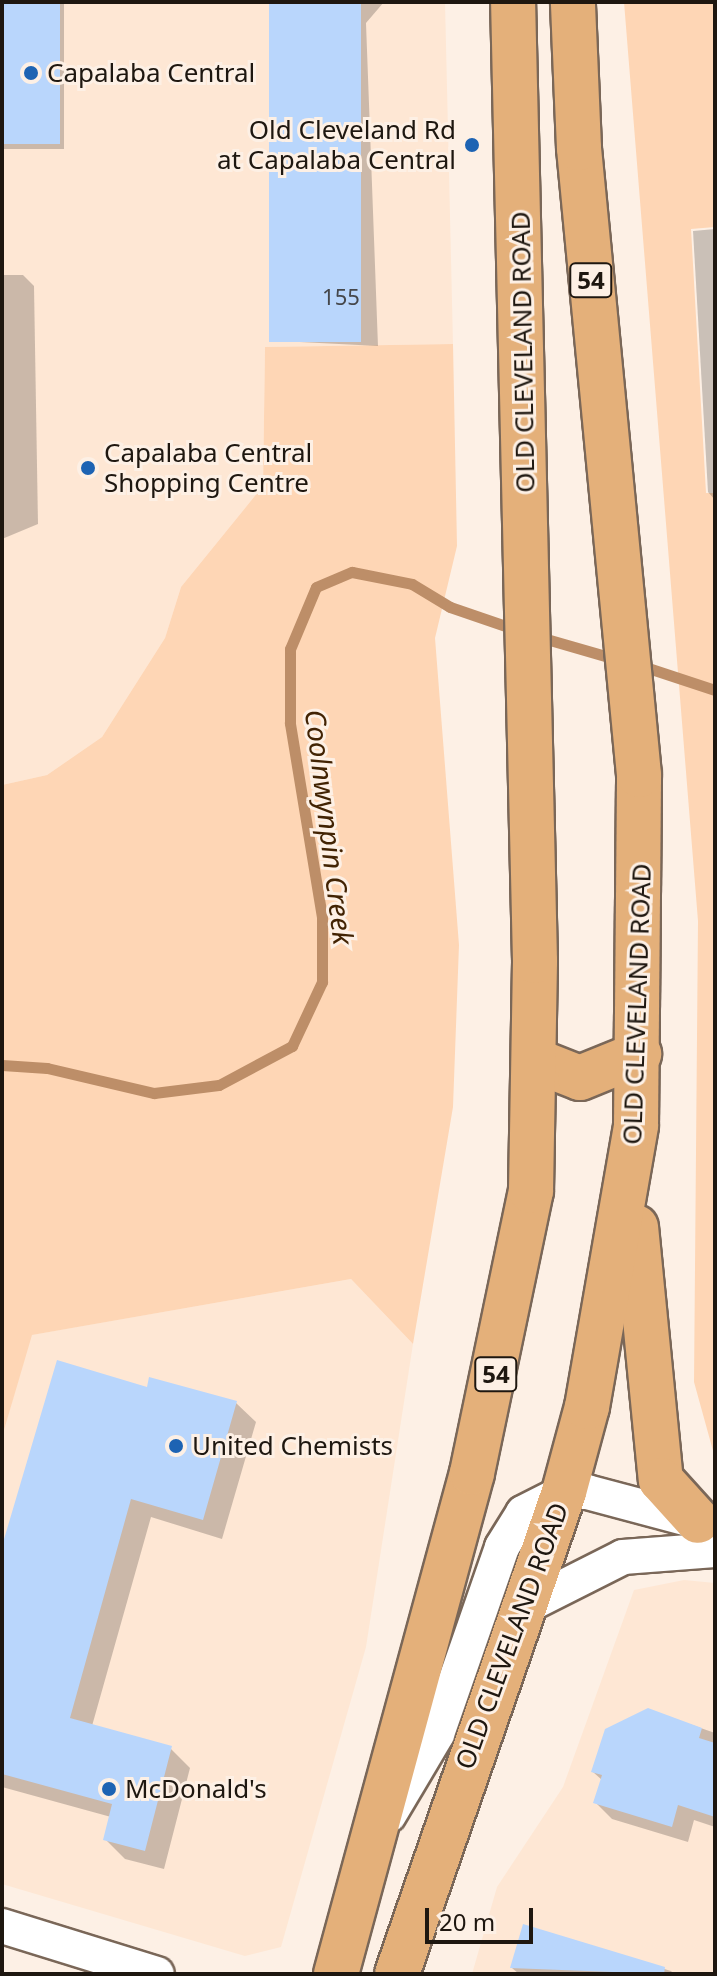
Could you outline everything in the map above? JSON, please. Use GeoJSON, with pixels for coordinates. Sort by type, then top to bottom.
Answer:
{"type":"FeatureCollection","features":[{"type":"Feature","properties":{"kind":"main road","name":"OLD CLEVELAND ROAD"},"geometry":{"type":"LineString","coordinates":[[331,1973],[373,1843],[506,1332],[531,1191],[534,1060],[531,748],[513,2]]}},
{"type":"Feature","properties":{"kind":"main road","name":"OLD CLEVELAND ROAD"},"geometry":{"type":"LineString","coordinates":[[397,1974],[448,1809],[528,1605],[564,1492],[587,1407],[631,1169],[639,1054],[639,775],[579,148],[573,2]]}},
{"type":"Feature","properties":{"kind":"main road"},"geometry":{"type":"LineString","coordinates":[[534,1060],[580,1078],[639,1054]]}},
{"type":"Feature","properties":{"kind":"main road"},"geometry":{"type":"LineString","coordinates":[[631,1169],[661,1480],[709,1534]]}},
{"type":"Feature","properties":{"kind":"street"},"geometry":{"type":"LineString","coordinates":[[373,1843],[437,1734],[512,1525],[564,1492],[606,1495],[709,1534]]}},
{"type":"Feature","properties":{"kind":"street"},"geometry":{"type":"LineString","coordinates":[[528,1605],[623,1557],[709,1534]]}},
{"type":"Feature","properties":{"kind":"street"},"geometry":{"type":"LineString","coordinates":[[2,1926],[157,1974]]}},
{"type":"Feature","properties":{"kind":"shaded area"},"geometry":{"type":"Polygon","coordinates":[[[2,2],[445,2],[453,344],[265,347],[263,486],[181,587],[165,638],[102,737],[47,775],[2,785],[2,2]]]}},
{"type":"Feature","properties":{"kind":"shaded area"},"geometry":{"type":"Polygon","coordinates":[[[624,2],[715,2],[715,227],[691,229],[706,493],[715,493],[715,1458],[694,1382],[698,921],[624,2]]]}},
{"type":"Feature","properties":{"kind":"shaded area"},"geometry":{"type":"Polygon","coordinates":[[[453,344],[457,546],[435,638],[459,945],[453,1107],[413,1344],[351,1279],[32,1335],[2,1437],[2,785],[47,775],[102,737],[165,638],[181,587],[263,486],[265,347],[453,344]]]}},
{"type":"Feature","properties":{"kind":"shaded area"},"geometry":{"type":"Polygon","coordinates":[[[351,1279],[413,1344],[366,1647],[281,1947],[245,1956],[2,1884],[2,1437],[31,1335],[351,1279]]]}},
{"type":"Feature","properties":{"kind":"shaded area"},"geometry":{"type":"Polygon","coordinates":[[[684,1580],[715,1583],[715,1974],[472,1974],[497,1887],[563,1787],[634,1590],[684,1580]]]}},
{"type":"Feature","properties":{"kind":"building","name":"Capalaba Central"},"geometry":{"type":"Polygon","coordinates":[[[2,2],[60,2],[60,144],[2,144],[2,2]]]}},
{"type":"Feature","properties":{"kind":"building"},"geometry":{"type":"Polygon","coordinates":[[[269,2],[361,2],[361,342],[269,342],[269,2]]]}},
{"type":"Feature","properties":{"kind":"building"},"geometry":{"type":"Polygon","coordinates":[[[57,1360],[147,1387],[149,1377],[237,1401],[203,1520],[131,1499],[70,1718],[172,1746],[145,1851],[103,1840],[112,1804],[2,1774],[2,1546],[57,1360]]]}},
{"type":"Feature","properties":{"kind":"building"},"geometry":{"type":"Polygon","coordinates":[[[648,1708],[702,1728],[699,1738],[715,1743],[715,1817],[678,1805],[672,1827],[593,1803],[602,1775],[591,1772],[605,1729],[648,1708]]]}},
{"type":"Feature","properties":{"kind":"building"},"geometry":{"type":"Polygon","coordinates":[[[523,1924],[665,1967],[664,1974],[510,1968],[523,1924]]]}},
{"type":"Feature","properties":{"kind":"waterway","name":"Coolnwynpin Creek"},"geometry":{"type":"LineString","coordinates":[[2,1065],[47,1068],[154,1093],[219,1085],[292,1046],[322,982],[322,917],[290,723],[290,649],[316,587],[352,572],[412,584],[450,607],[520,631]]}},
{"type":"Feature","properties":{"kind":"waterway","name":"Coolnwynpin Creek"},"geometry":{"type":"LineString","coordinates":[[536,636],[619,660]]}},
{"type":"Feature","properties":{"kind":"waterway","name":"Coolnwynpin Creek"},"geometry":{"type":"LineString","coordinates":[[636,664],[715,690]]}},
{"type":"Feature","properties":{"kind":"place","name":"Capalaba Central"},"geometry":{"type":"Point","coordinates":[31,73]}},
{"type":"Feature","properties":{"kind":"place","name":"Old Cleveland Rd at Capalaba Central"},"geometry":{"type":"Point","coordinates":[472,145]}},
{"type":"Feature","properties":{"kind":"place","name":"Capalaba Central Shopping Centre"},"geometry":{"type":"Point","coordinates":[88,468]}},
{"type":"Feature","properties":{"kind":"place","name":"United Chemists"},"geometry":{"type":"Point","coordinates":[176,1446]}},
{"type":"Feature","properties":{"kind":"place","name":"McDonald's"},"geometry":{"type":"Point","coordinates":[109,1789]}}]}
